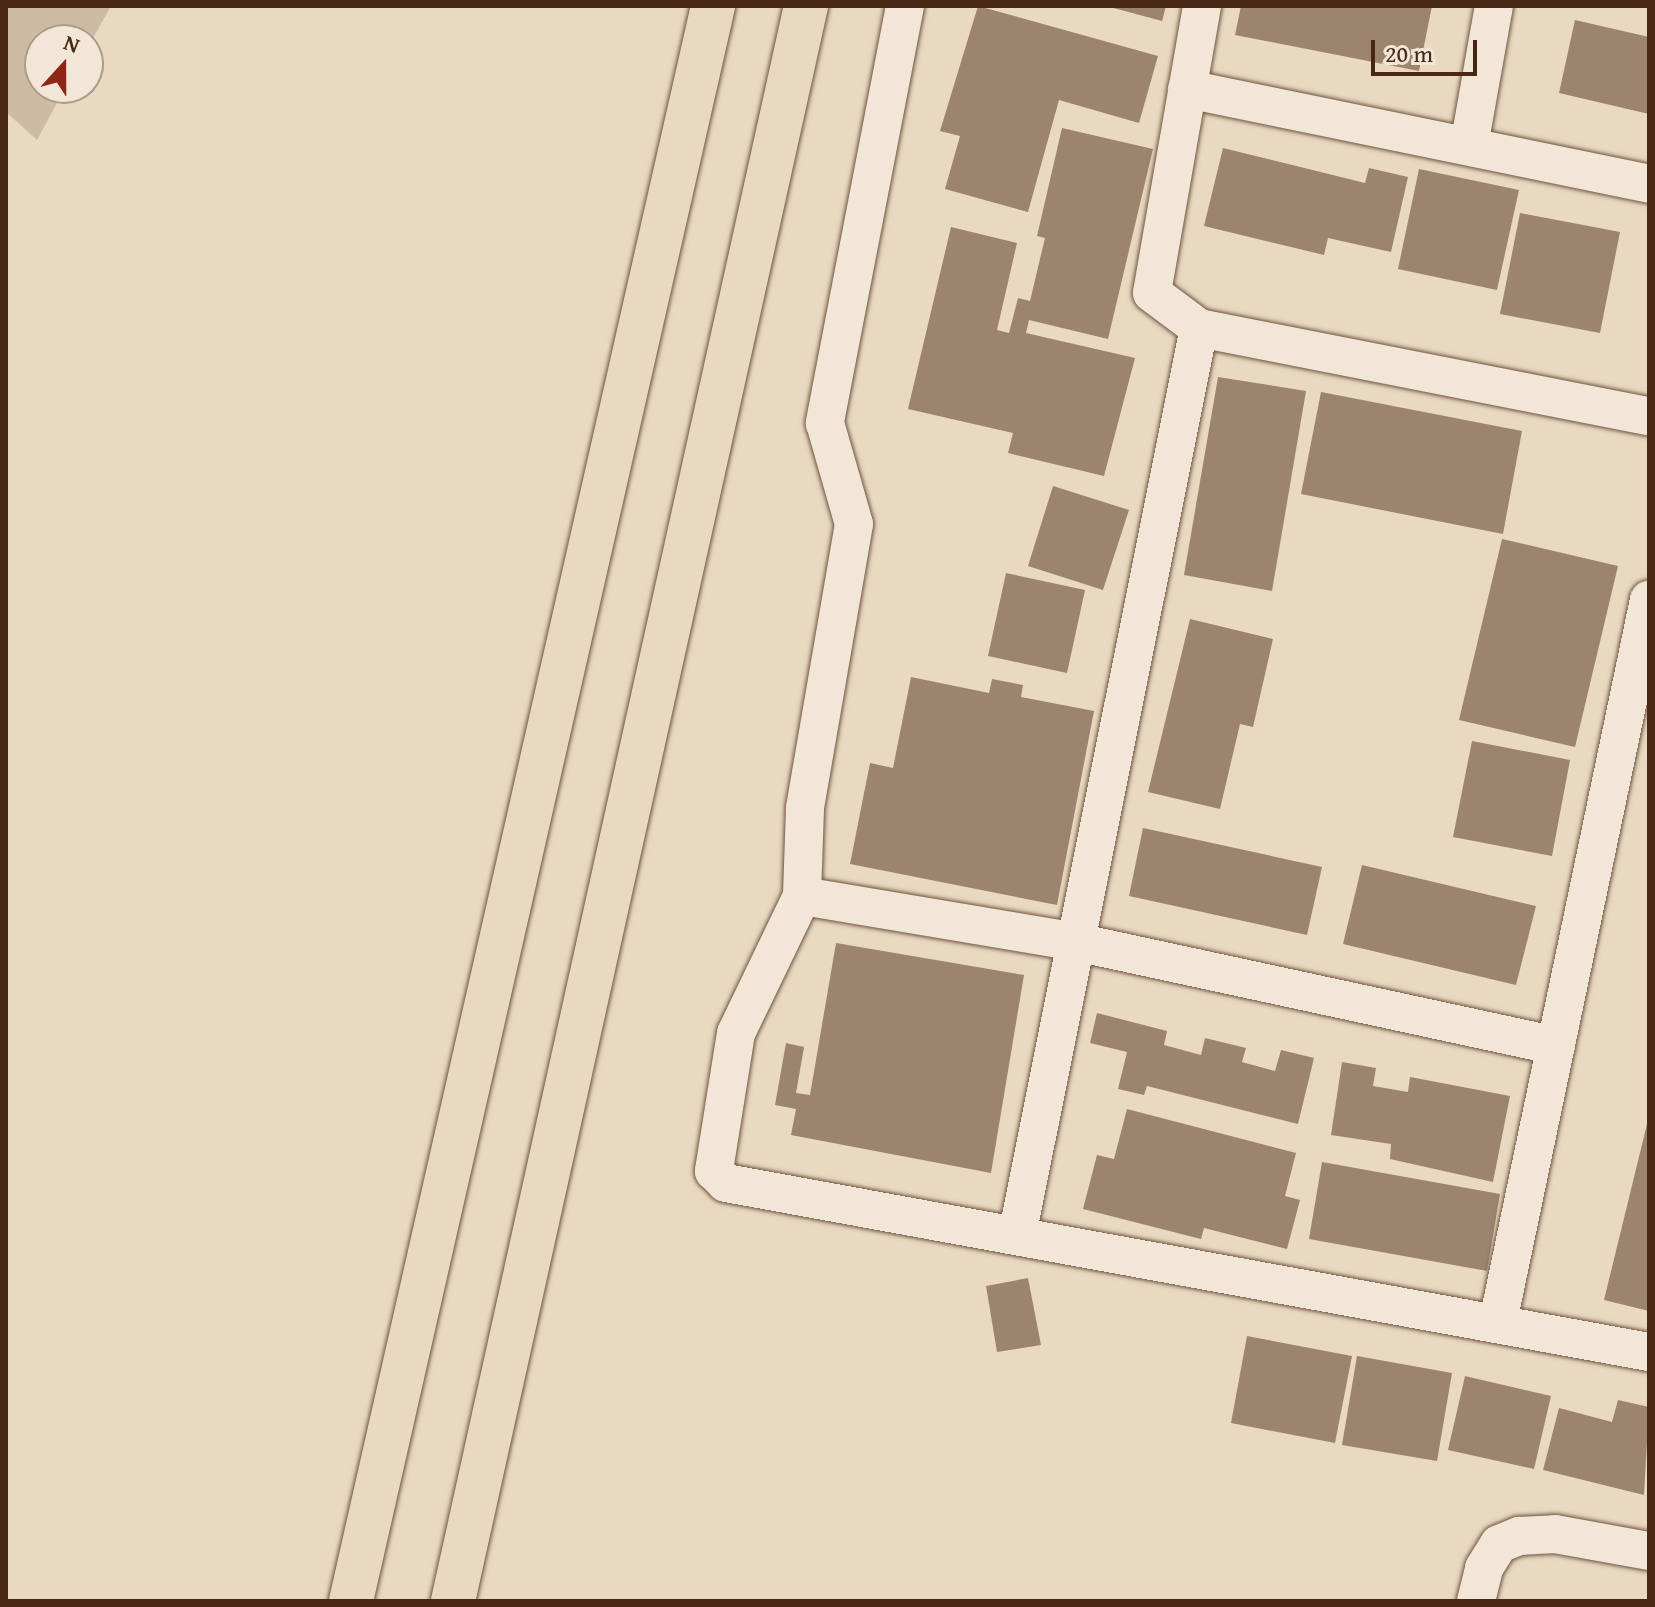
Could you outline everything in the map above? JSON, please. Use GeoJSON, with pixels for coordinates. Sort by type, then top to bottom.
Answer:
{"type":"FeatureCollection","features":[{"type":"Feature","properties":{"kind":"main road"},"geometry":{"type":"LineString","coordinates":[[453,1601],[806,6]]}},
{"type":"Feature","properties":{"kind":"main road"},"geometry":{"type":"LineString","coordinates":[[351,1601],[708,8]]}},
{"type":"Feature","properties":{"kind":"street"},"geometry":{"type":"LineString","coordinates":[[905,6],[825,423],[854,524],[805,809],[802,896],[736,1033],[714,1171],[726,1183],[1649,1352]]}},
{"type":"Feature","properties":{"kind":"street"},"geometry":{"type":"LineString","coordinates":[[1202,6],[1152,293],[1199,328],[1649,416]]}},
{"type":"Feature","properties":{"kind":"street"},"geometry":{"type":"LineString","coordinates":[[1469,146],[1494,6]]}},
{"type":"Feature","properties":{"kind":"street"},"geometry":{"type":"LineString","coordinates":[[1187,89],[1649,184]]}},
{"type":"Feature","properties":{"kind":"street"},"geometry":{"type":"LineString","coordinates":[[1017,1236],[1199,328]]}},
{"type":"Feature","properties":{"kind":"street"},"geometry":{"type":"LineString","coordinates":[[1498,1322],[1649,600]]}},
{"type":"Feature","properties":{"kind":"street"},"geometry":{"type":"LineString","coordinates":[[802,896],[1076,942],[1556,1046]]}},
{"type":"Feature","properties":{"kind":"street"},"geometry":{"type":"LineString","coordinates":[[1476,1601],[1484,1568],[1499,1544],[1519,1536],[1555,1534],[1649,1551]]}},
{"type":"Feature","properties":{"kind":"shaded area"},"geometry":{"type":"Polygon","coordinates":[[[6,6],[111,6],[101,24],[24,24],[24,104],[56,104],[37,140],[6,112],[6,6]]]}},
{"type":"Feature","properties":{"kind":"building"},"geometry":{"type":"Polygon","coordinates":[[[978,6],[1158,56],[1139,123],[1059,100],[1028,212],[945,189],[960,136],[940,131],[978,6]]]}},
{"type":"Feature","properties":{"kind":"building"},"geometry":{"type":"Polygon","coordinates":[[[1106,6],[1166,6],[1162,21],[1106,6]]]}},
{"type":"Feature","properties":{"kind":"building"},"geometry":{"type":"Polygon","coordinates":[[[1241,6],[1432,6],[1419,71],[1235,35],[1241,6]]]}},
{"type":"Feature","properties":{"kind":"building"},"geometry":{"type":"Polygon","coordinates":[[[1575,20],[1649,37],[1649,114],[1559,93],[1575,20]]]}},
{"type":"Feature","properties":{"kind":"building"},"geometry":{"type":"Polygon","coordinates":[[[1062,128],[1153,149],[1108,339],[1029,320],[1026,333],[1135,358],[1104,476],[1008,453],[1013,433],[908,409],[951,227],[1017,243],[997,330],[1009,333],[1018,298],[1030,301],[1045,238],[1037,236],[1062,128]]]}},
{"type":"Feature","properties":{"kind":"building"},"geometry":{"type":"Polygon","coordinates":[[[1223,148],[1365,183],[1369,168],[1408,177],[1391,252],[1328,238],[1324,255],[1204,226],[1223,148]]]}},
{"type":"Feature","properties":{"kind":"building"},"geometry":{"type":"Polygon","coordinates":[[[1419,169],[1519,190],[1497,290],[1398,269],[1419,169]]]}},
{"type":"Feature","properties":{"kind":"building"},"geometry":{"type":"Polygon","coordinates":[[[1520,213],[1620,232],[1600,333],[1500,314],[1520,213]]]}},
{"type":"Feature","properties":{"kind":"building"},"geometry":{"type":"Polygon","coordinates":[[[1218,377],[1306,391],[1272,591],[1184,575],[1218,377]]]}},
{"type":"Feature","properties":{"kind":"building"},"geometry":{"type":"Polygon","coordinates":[[[1321,392],[1522,431],[1503,534],[1301,494],[1321,392]]]}},
{"type":"Feature","properties":{"kind":"building"},"geometry":{"type":"Polygon","coordinates":[[[1053,486],[1129,510],[1103,590],[1028,566],[1053,486]]]}},
{"type":"Feature","properties":{"kind":"building"},"geometry":{"type":"Polygon","coordinates":[[[1502,539],[1618,566],[1575,747],[1459,720],[1502,539]]]}},
{"type":"Feature","properties":{"kind":"building"},"geometry":{"type":"Polygon","coordinates":[[[1006,573],[1085,590],[1067,673],[988,656],[1006,573]]]}},
{"type":"Feature","properties":{"kind":"building"},"geometry":{"type":"Polygon","coordinates":[[[1190,619],[1273,639],[1253,727],[1240,724],[1220,809],[1148,792],[1190,619]]]}},
{"type":"Feature","properties":{"kind":"building"},"geometry":{"type":"Polygon","coordinates":[[[911,677],[989,693],[992,679],[1023,685],[1021,697],[1094,711],[1057,905],[850,864],[870,763],[893,768],[911,677]]]}},
{"type":"Feature","properties":{"kind":"building"},"geometry":{"type":"Polygon","coordinates":[[[1472,741],[1570,760],[1552,856],[1453,837],[1472,741]]]}},
{"type":"Feature","properties":{"kind":"building"},"geometry":{"type":"Polygon","coordinates":[[[1143,828],[1322,867],[1307,935],[1129,896],[1143,828]]]}},
{"type":"Feature","properties":{"kind":"building"},"geometry":{"type":"Polygon","coordinates":[[[1362,865],[1536,906],[1516,985],[1343,944],[1362,865]]]}},
{"type":"Feature","properties":{"kind":"building"},"geometry":{"type":"Polygon","coordinates":[[[836,943],[1024,975],[991,1173],[791,1135],[796,1109],[775,1105],[786,1043],[804,1047],[796,1093],[810,1095],[836,943]]]}},
{"type":"Feature","properties":{"kind":"building"},"geometry":{"type":"Polygon","coordinates":[[[1097,1013],[1167,1031],[1164,1045],[1201,1055],[1205,1038],[1246,1048],[1242,1062],[1275,1071],[1281,1050],[1314,1058],[1298,1124],[1147,1086],[1144,1095],[1118,1089],[1127,1052],[1090,1043],[1097,1013]]]}},
{"type":"Feature","properties":{"kind":"building"},"geometry":{"type":"Polygon","coordinates":[[[1342,1062],[1376,1068],[1373,1086],[1408,1092],[1410,1077],[1510,1096],[1493,1182],[1390,1159],[1391,1144],[1331,1135],[1342,1062]]]}},
{"type":"Feature","properties":{"kind":"building"},"geometry":{"type":"Polygon","coordinates":[[[1127,1109],[1296,1153],[1285,1196],[1300,1200],[1287,1249],[1204,1228],[1201,1239],[1083,1209],[1097,1155],[1114,1159],[1127,1109]]]}},
{"type":"Feature","properties":{"kind":"building"},"geometry":{"type":"Polygon","coordinates":[[[1649,1120],[1649,1311],[1604,1300],[1649,1120]]]}},
{"type":"Feature","properties":{"kind":"building"},"geometry":{"type":"Polygon","coordinates":[[[1322,1162],[1500,1194],[1487,1271],[1309,1239],[1322,1162]]]}},
{"type":"Feature","properties":{"kind":"building"},"geometry":{"type":"Polygon","coordinates":[[[1028,1278],[1041,1345],[997,1352],[986,1286],[1028,1278]]]}},
{"type":"Feature","properties":{"kind":"building"},"geometry":{"type":"Polygon","coordinates":[[[1247,1336],[1352,1356],[1335,1443],[1231,1423],[1247,1336]]]}},
{"type":"Feature","properties":{"kind":"building"},"geometry":{"type":"Polygon","coordinates":[[[1357,1356],[1452,1373],[1437,1461],[1342,1445],[1357,1356]]]}},
{"type":"Feature","properties":{"kind":"building"},"geometry":{"type":"Polygon","coordinates":[[[1465,1376],[1551,1396],[1534,1469],[1448,1450],[1465,1376]]]}},
{"type":"Feature","properties":{"kind":"building"},"geometry":{"type":"Polygon","coordinates":[[[1618,1400],[1649,1407],[1644,1495],[1543,1470],[1559,1408],[1612,1422],[1618,1400]]]}}]}
